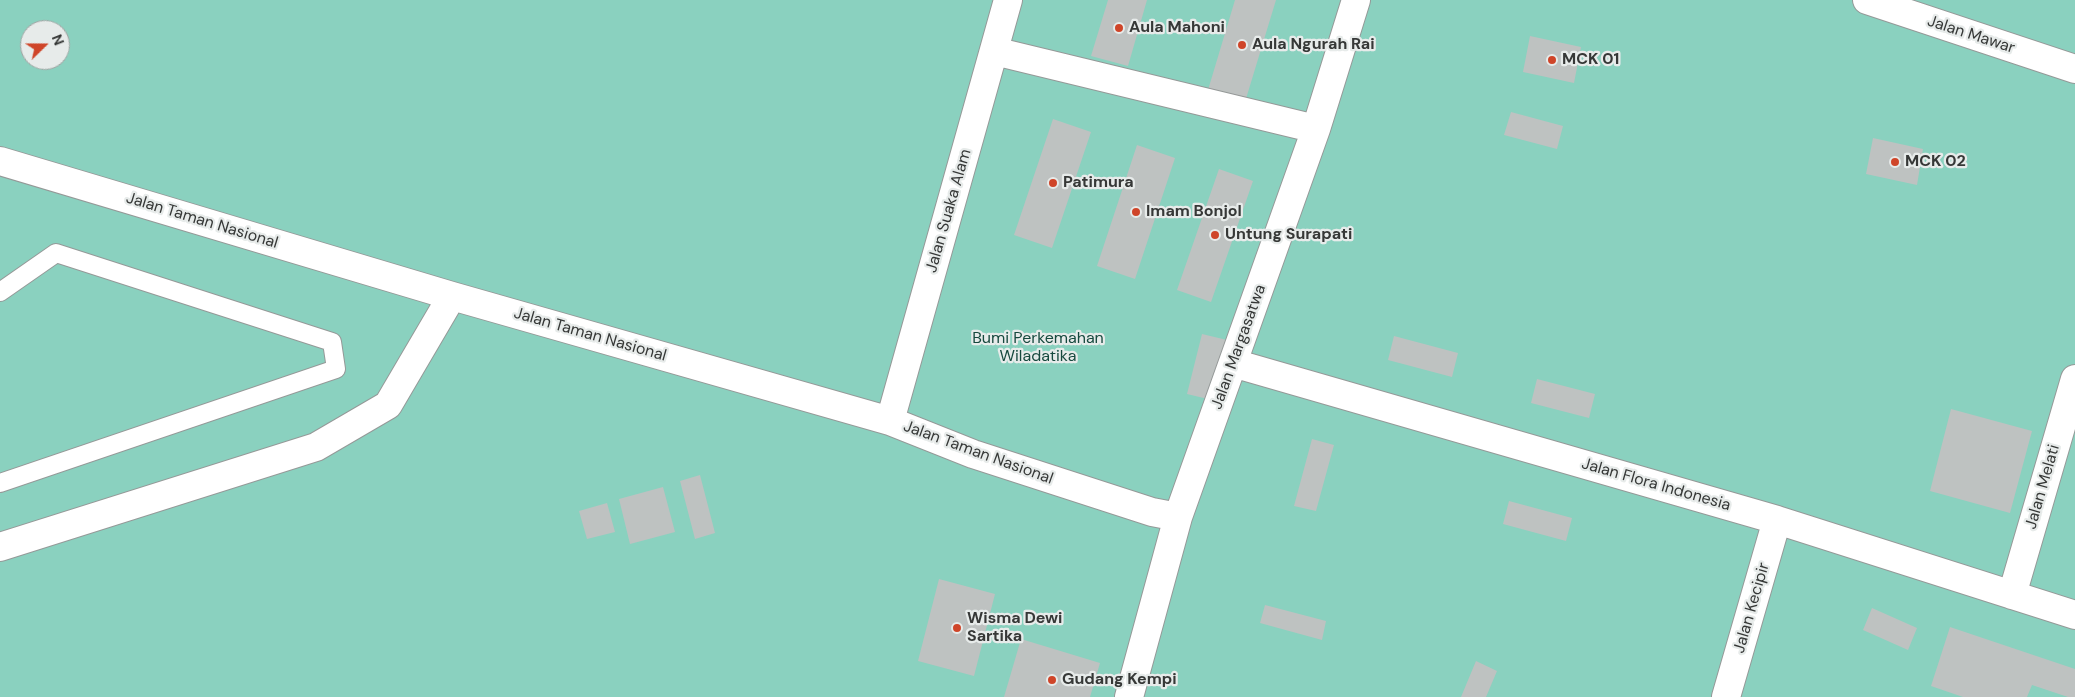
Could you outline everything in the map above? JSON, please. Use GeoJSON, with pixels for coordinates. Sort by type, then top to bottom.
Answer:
{"type":"FeatureCollection","features":[{"type":"Feature","properties":{"kind":"street","name":"Jalan Suaka Alam"},"geometry":{"type":"LineString","coordinates":[[890,421],[1008,0]]}},
{"type":"Feature","properties":{"kind":"street","name":"Jalan Margasatwa"},"geometry":{"type":"LineString","coordinates":[[1129,697],[1178,517],[1316,129],[1356,0]]}},
{"type":"Feature","properties":{"kind":"street","name":"Jalan Mawar"},"geometry":{"type":"LineString","coordinates":[[1868,0],[2075,69]]}},
{"type":"Feature","properties":{"kind":"street"},"geometry":{"type":"LineString","coordinates":[[994,51],[1316,129]]}},
{"type":"Feature","properties":{"kind":"street","name":"Jalan Taman Nasional"},"geometry":{"type":"LineString","coordinates":[[0,161],[452,296],[890,421],[973,454],[1152,512],[1178,517]]}},
{"type":"Feature","properties":{"kind":"street"},"geometry":{"type":"LineString","coordinates":[[0,547],[316,447],[388,405],[452,296]]}},
{"type":"Feature","properties":{"kind":"street","name":"Jalan Flora Indonesia"},"geometry":{"type":"LineString","coordinates":[[1233,363],[1777,520],[2075,615]]}},
{"type":"Feature","properties":{"kind":"street","name":"Jalan Melati"},"geometry":{"type":"LineString","coordinates":[[2012,595],[2075,379]]}},
{"type":"Feature","properties":{"kind":"street","name":"Jalan Kecipir"},"geometry":{"type":"LineString","coordinates":[[1726,697],[1777,520]]}},
{"type":"Feature","properties":{"kind":"lane"},"geometry":{"type":"LineString","coordinates":[[0,292],[56,253],[332,342],[336,369],[0,483]]}},
{"type":"Feature","properties":{"kind":"green space","name":"Bumi Perkemahan Wiladatika"},"geometry":{"type":"Polygon","coordinates":[[[0,0],[2075,0],[2075,697],[0,697],[0,0]]]}},
{"type":"Feature","properties":{"kind":"building","name":"Aula Mahoni"},"geometry":{"type":"Polygon","coordinates":[[[1108,0],[1147,0],[1128,66],[1091,56],[1108,0]]]}},
{"type":"Feature","properties":{"kind":"building","name":"Aula Ngurah Rai"},"geometry":{"type":"Polygon","coordinates":[[[1235,0],[1276,0],[1245,102],[1208,90],[1235,0]]]}},
{"type":"Feature","properties":{"kind":"building","name":"MCK 01"},"geometry":{"type":"Polygon","coordinates":[[[1530,36],[1581,47],[1574,83],[1523,72],[1530,36]]]}},
{"type":"Feature","properties":{"kind":"building"},"geometry":{"type":"Polygon","coordinates":[[[1511,112],[1563,126],[1557,149],[1504,135],[1511,112]]]}},
{"type":"Feature","properties":{"kind":"building","name":"Patimura"},"geometry":{"type":"Polygon","coordinates":[[[1053,119],[1091,132],[1052,248],[1014,235],[1053,119]]]}},
{"type":"Feature","properties":{"kind":"building","name":"MCK 02"},"geometry":{"type":"Polygon","coordinates":[[[1873,138],[1923,149],[1917,185],[1866,174],[1873,138]]]}},
{"type":"Feature","properties":{"kind":"building","name":"Imam Bonjol"},"geometry":{"type":"Polygon","coordinates":[[[1137,145],[1175,158],[1135,279],[1097,266],[1137,145]]]}},
{"type":"Feature","properties":{"kind":"building","name":"Untung Surapati"},"geometry":{"type":"Polygon","coordinates":[[[1219,169],[1253,181],[1211,302],[1177,290],[1219,169]]]}},
{"type":"Feature","properties":{"kind":"building"},"geometry":{"type":"Polygon","coordinates":[[[1202,334],[1227,340],[1212,400],[1187,394],[1202,334]]]}},
{"type":"Feature","properties":{"kind":"building"},"geometry":{"type":"Polygon","coordinates":[[[1394,336],[1458,353],[1452,377],[1388,360],[1394,336]]]}},
{"type":"Feature","properties":{"kind":"building"},"geometry":{"type":"Polygon","coordinates":[[[1537,379],[1595,394],[1589,418],[1531,403],[1537,379]]]}},
{"type":"Feature","properties":{"kind":"building"},"geometry":{"type":"Polygon","coordinates":[[[1951,409],[2032,431],[2010,513],[1930,491],[1951,409]]]}},
{"type":"Feature","properties":{"kind":"building"},"geometry":{"type":"Polygon","coordinates":[[[1312,439],[1334,445],[1316,511],[1294,506],[1312,439]]]}},
{"type":"Feature","properties":{"kind":"building"},"geometry":{"type":"Polygon","coordinates":[[[700,475],[715,533],[695,539],[680,481],[700,475]]]}},
{"type":"Feature","properties":{"kind":"building"},"geometry":{"type":"Polygon","coordinates":[[[663,487],[675,532],[630,544],[619,499],[663,487]]]}},
{"type":"Feature","properties":{"kind":"building"},"geometry":{"type":"Polygon","coordinates":[[[1509,501],[1572,518],[1566,541],[1503,524],[1509,501]]]}},
{"type":"Feature","properties":{"kind":"building"},"geometry":{"type":"Polygon","coordinates":[[[607,503],[615,532],[587,539],[579,511],[607,503]]]}},
{"type":"Feature","properties":{"kind":"building","name":"Wisma Dewi Sartika"},"geometry":{"type":"Polygon","coordinates":[[[939,579],[995,594],[974,676],[918,661],[939,579]]]}},
{"type":"Feature","properties":{"kind":"building"},"geometry":{"type":"Polygon","coordinates":[[[1265,605],[1326,621],[1322,640],[1260,623],[1265,605]]]}},
{"type":"Feature","properties":{"kind":"building"},"geometry":{"type":"Polygon","coordinates":[[[1872,608],[1917,628],[1908,650],[1863,630],[1872,608]]]}},
{"type":"Feature","properties":{"kind":"building"},"geometry":{"type":"Polygon","coordinates":[[[1950,627],[2075,669],[2075,697],[2068,697],[2032,685],[2027,697],[1963,697],[1931,686],[1950,627]]]}},
{"type":"Feature","properties":{"kind":"building","name":"Gudang Kempi"},"geometry":{"type":"Polygon","coordinates":[[[1021,639],[1100,663],[1090,697],[1004,697],[1021,639]]]}},
{"type":"Feature","properties":{"kind":"building"},"geometry":{"type":"Polygon","coordinates":[[[1476,661],[1497,671],[1486,697],[1461,697],[1476,661]]]}},
{"type":"Feature","properties":{"kind":"place","name":"Aula Mahoni"},"geometry":{"type":"Point","coordinates":[1119,28]}},
{"type":"Feature","properties":{"kind":"place","name":"Aula Ngurah Rai"},"geometry":{"type":"Point","coordinates":[1242,45]}},
{"type":"Feature","properties":{"kind":"place","name":"MCK 01"},"geometry":{"type":"Point","coordinates":[1552,60]}},
{"type":"Feature","properties":{"kind":"place","name":"MCK 02"},"geometry":{"type":"Point","coordinates":[1895,162]}},
{"type":"Feature","properties":{"kind":"place","name":"Patimura"},"geometry":{"type":"Point","coordinates":[1053,183]}},
{"type":"Feature","properties":{"kind":"place","name":"Imam Bonjol"},"geometry":{"type":"Point","coordinates":[1136,212]}},
{"type":"Feature","properties":{"kind":"place","name":"Untung Surapati"},"geometry":{"type":"Point","coordinates":[1215,235]}},
{"type":"Feature","properties":{"kind":"place","name":"Wisma Dewi Sartika"},"geometry":{"type":"Point","coordinates":[957,628]}},
{"type":"Feature","properties":{"kind":"place","name":"Gudang Kempi"},"geometry":{"type":"Point","coordinates":[1052,680]}}]}
